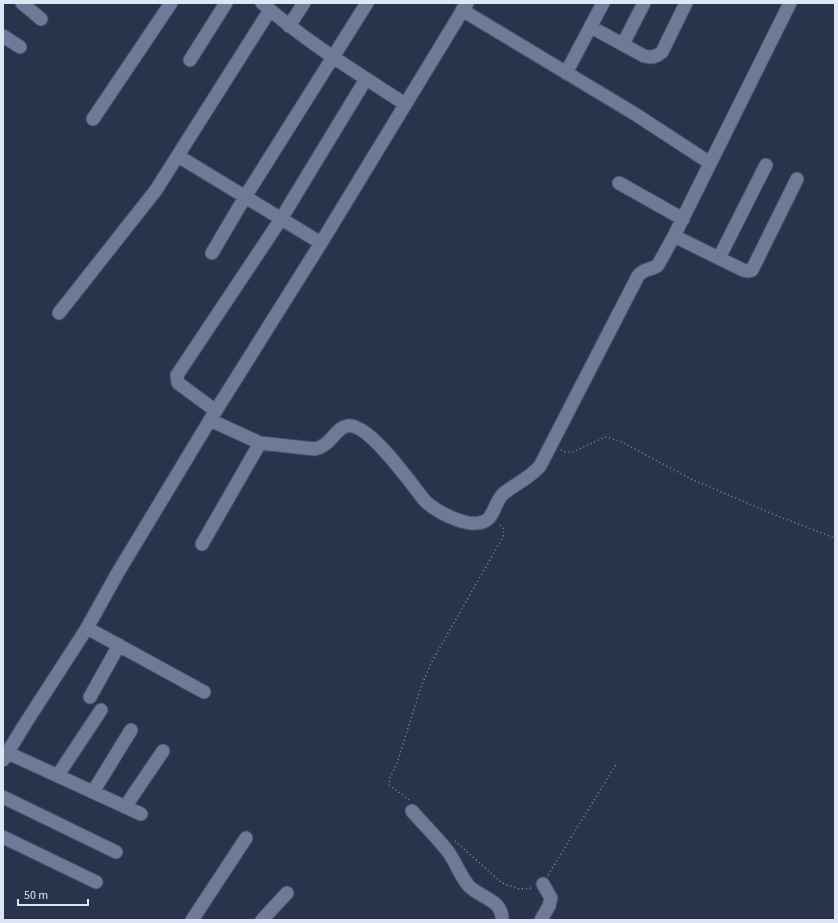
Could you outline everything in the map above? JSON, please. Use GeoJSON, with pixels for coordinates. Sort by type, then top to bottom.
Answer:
{"type":"FeatureCollection","features":[{"type":"Feature","properties":{"kind":"street"},"geometry":{"type":"LineString","coordinates":[[22,3],[41,19]]}},
{"type":"Feature","properties":{"kind":"street"},"geometry":{"type":"LineString","coordinates":[[93,119],[171,3]]}},
{"type":"Feature","properties":{"kind":"street"},"geometry":{"type":"LineString","coordinates":[[190,60],[226,3]]}},
{"type":"Feature","properties":{"kind":"street"},"geometry":{"type":"LineString","coordinates":[[289,26],[304,3]]}},
{"type":"Feature","properties":{"kind":"street"},"geometry":{"type":"LineString","coordinates":[[212,253],[245,197],[367,3]]}},
{"type":"Feature","properties":{"kind":"street"},"geometry":{"type":"LineString","coordinates":[[566,73],[603,3]]}},
{"type":"Feature","properties":{"kind":"street"},"geometry":{"type":"LineString","coordinates":[[623,44],[644,3]]}},
{"type":"Feature","properties":{"kind":"street"},"geometry":{"type":"LineString","coordinates":[[591,27],[644,56],[656,56],[662,52],[686,3]]}},
{"type":"Feature","properties":{"kind":"street"},"geometry":{"type":"LineString","coordinates":[[366,79],[281,219],[177,375],[178,383],[213,416],[260,443],[315,448],[322,447],[327,444],[342,428],[348,426],[361,429],[382,448],[425,501],[431,506],[458,520],[470,523],[482,522],[491,515],[498,500],[503,494],[537,469],[638,276],[642,271],[655,268],[658,265],[674,236],[790,3]]}},
{"type":"Feature","properties":{"kind":"street"},"geometry":{"type":"LineString","coordinates":[[59,313],[156,190],[178,156],[266,6],[289,26],[405,104]]}},
{"type":"Feature","properties":{"kind":"street"},"geometry":{"type":"LineString","coordinates":[[141,814],[58,776],[5,756],[87,628],[117,574],[321,243],[464,7],[566,73],[635,114],[710,163]]}},
{"type":"Feature","properties":{"kind":"street"},"geometry":{"type":"LineString","coordinates":[[3,36],[20,47]]}},
{"type":"Feature","properties":{"kind":"street"},"geometry":{"type":"LineString","coordinates":[[178,156],[321,243]]}},
{"type":"Feature","properties":{"kind":"street"},"geometry":{"type":"LineString","coordinates":[[719,258],[766,165]]}},
{"type":"Feature","properties":{"kind":"street"},"geometry":{"type":"LineString","coordinates":[[674,236],[743,270],[752,270],[796,179]]}},
{"type":"Feature","properties":{"kind":"street"},"geometry":{"type":"LineString","coordinates":[[619,183],[683,219]]}},
{"type":"Feature","properties":{"kind":"street"},"geometry":{"type":"LineString","coordinates":[[202,544],[260,443]]}},
{"type":"Feature","properties":{"kind":"street"},"geometry":{"type":"LineString","coordinates":[[87,628],[204,692]]}},
{"type":"Feature","properties":{"kind":"street"},"geometry":{"type":"LineString","coordinates":[[90,697],[119,646]]}},
{"type":"Feature","properties":{"kind":"street"},"geometry":{"type":"LineString","coordinates":[[58,776],[101,710]]}},
{"type":"Feature","properties":{"kind":"street"},"geometry":{"type":"LineString","coordinates":[[93,792],[131,730]]}},
{"type":"Feature","properties":{"kind":"street"},"geometry":{"type":"LineString","coordinates":[[125,807],[163,751]]}},
{"type":"Feature","properties":{"kind":"street"},"geometry":{"type":"LineString","coordinates":[[3,797],[116,852]]}},
{"type":"Feature","properties":{"kind":"street"},"geometry":{"type":"LineString","coordinates":[[412,807],[448,852],[468,885],[473,890],[491,900],[500,909],[502,920]]}},
{"type":"Feature","properties":{"kind":"street"},"geometry":{"type":"LineString","coordinates":[[3,836],[96,882]]}},
{"type":"Feature","properties":{"kind":"street"},"geometry":{"type":"LineString","coordinates":[[192,920],[246,838]]}},
{"type":"Feature","properties":{"kind":"street"},"geometry":{"type":"LineString","coordinates":[[541,920],[549,906],[551,898],[543,884]]}},
{"type":"Feature","properties":{"kind":"street"},"geometry":{"type":"LineString","coordinates":[[262,920],[286,893]]}},
{"type":"Feature","properties":{"kind":"path"},"geometry":{"type":"LineString","coordinates":[[550,445],[564,452],[573,452],[605,437],[620,441],[691,479],[780,517],[835,538]]}},
{"type":"Feature","properties":{"kind":"path"},"geometry":{"type":"LineString","coordinates":[[412,807],[389,785],[390,778],[397,764],[421,687],[431,663],[503,537],[504,529],[491,515]]}},
{"type":"Feature","properties":{"kind":"path"},"geometry":{"type":"LineString","coordinates":[[451,838],[502,883],[518,889],[534,888],[543,884],[617,763]]}}]}
